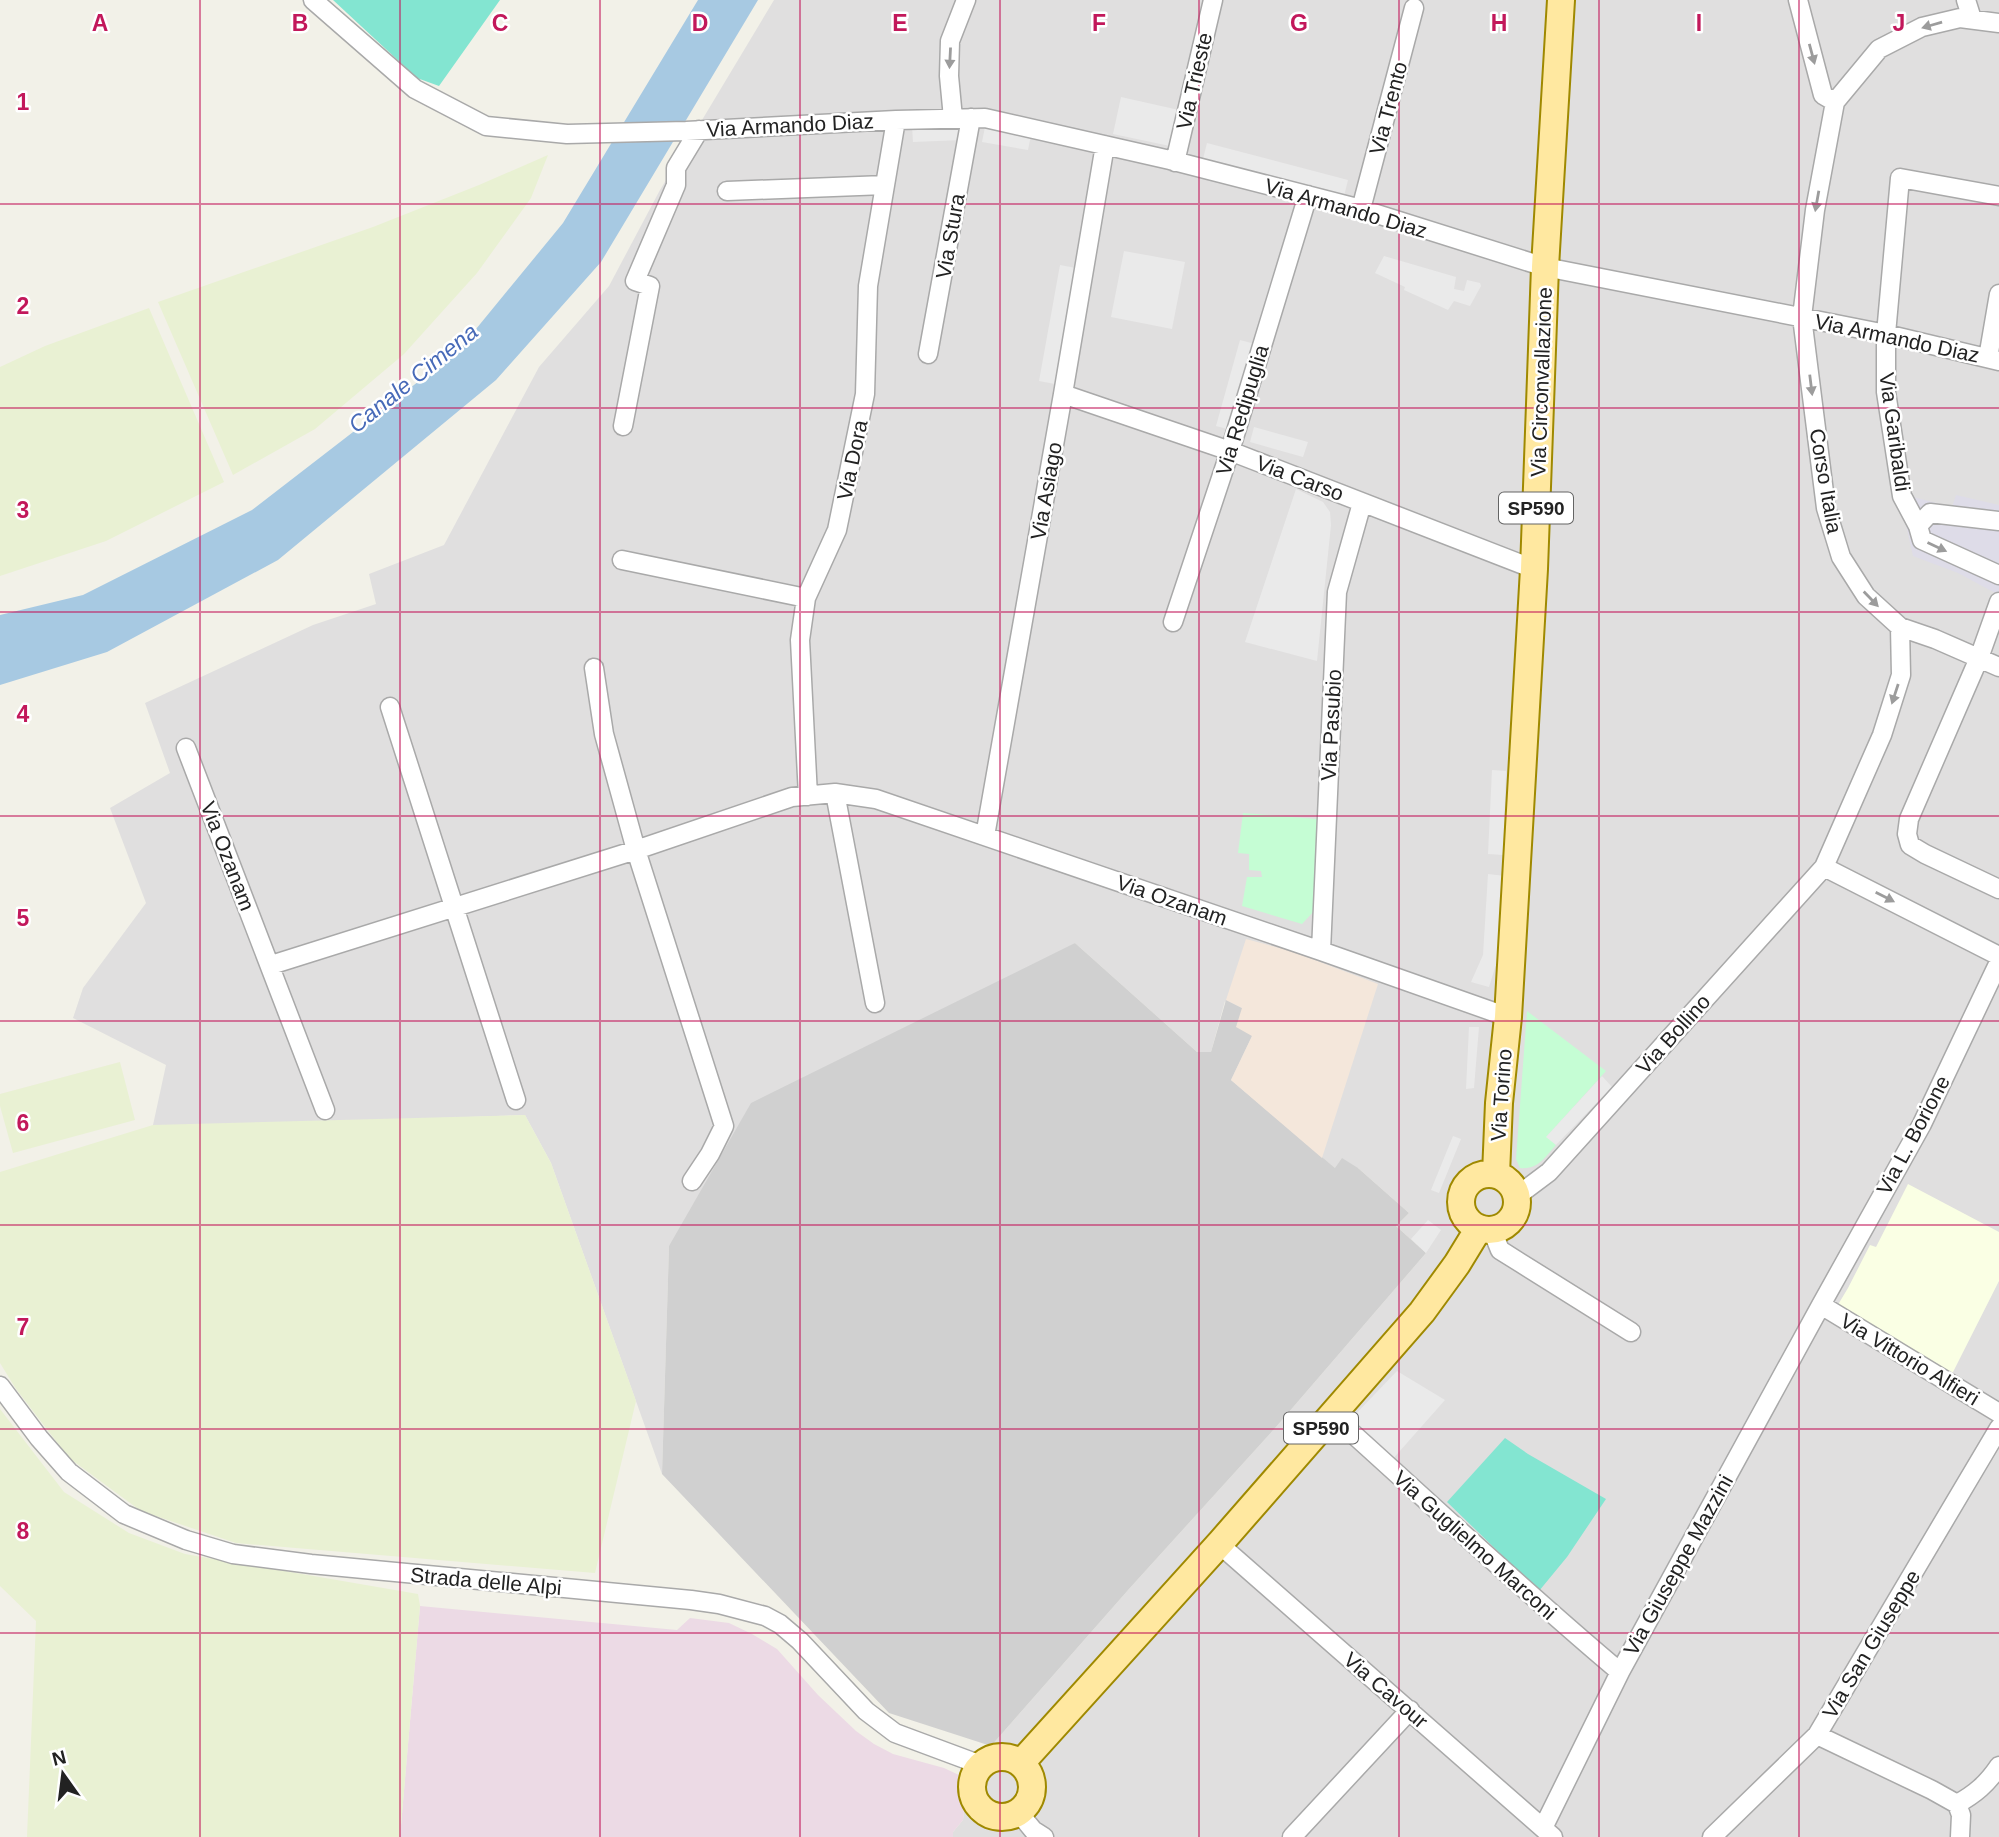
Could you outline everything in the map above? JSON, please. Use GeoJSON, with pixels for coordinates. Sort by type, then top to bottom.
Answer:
{"type":"FeatureCollection","features":[{"type":"Feature","properties":{"kind":"main road","name":"Via Circonvallazione"},"geometry":{"type":"LineString","coordinates":[[1507,1017],[1534,569],[1545,267],[1562,0]]}},
{"type":"Feature","properties":{"kind":"main road","name":"Via Torino"},"geometry":{"type":"LineString","coordinates":[[1496,1174],[1497,1126],[1507,1017]]}},
{"type":"Feature","properties":{"kind":"main road"},"geometry":{"type":"LineString","coordinates":[[1485,1229],[1468,1221],[1463,1213],[1461,1196],[1464,1187],[1478,1175],[1496,1174],[1506,1178],[1517,1196]]}},
{"type":"Feature","properties":{"kind":"main road","name":"SP590"},"geometry":{"type":"LineString","coordinates":[[1021,1763],[1219,1544],[1422,1312],[1485,1229],[1500,1228],[1512,1219],[1518,1203],[1517,1196]]}},
{"type":"Feature","properties":{"kind":"main road"},"geometry":{"type":"LineString","coordinates":[[1008,1757],[1021,1763],[1030,1774],[1032,1788],[1029,1802],[1002,1822],[983,1810],[975,1800],[972,1788],[974,1775],[981,1765],[994,1758],[1008,1757]]}},
{"type":"Feature","properties":{"kind":"street","name":"Via Armando Diaz"},"geometry":{"type":"LineString","coordinates":[[313,0],[415,89],[486,126],[567,134],[985,118],[1361,209],[1545,267],[1886,334],[1994,359]]}},
{"type":"Feature","properties":{"kind":"street","name":"Via Stura"},"geometry":{"type":"LineString","coordinates":[[928,354],[962,118],[949,76],[950,41],[965,0]]}},
{"type":"Feature","properties":{"kind":"street","name":"Via Trieste"},"geometry":{"type":"LineString","coordinates":[[1175,162],[1213,0]]}},
{"type":"Feature","properties":{"kind":"street"},"geometry":{"type":"LineString","coordinates":[[1798,0],[1823,95],[1836,102]]}},
{"type":"Feature","properties":{"kind":"street"},"geometry":{"type":"LineString","coordinates":[[1966,0],[1972,19]]}},
{"type":"Feature","properties":{"kind":"street","name":"Via Trento"},"geometry":{"type":"LineString","coordinates":[[1361,209],[1415,8]]}},
{"type":"Feature","properties":{"kind":"street","name":"Corso Italia"},"geometry":{"type":"LineString","coordinates":[[1900,627],[1866,596],[1841,557],[1826,508],[1802,317],[1815,210],[1836,102],[1879,49],[1922,27],[1959,18],[1999,23]]}},
{"type":"Feature","properties":{"kind":"street","name":"Via Dora"},"geometry":{"type":"LineString","coordinates":[[808,796],[800,640],[806,598],[837,530],[865,394],[868,286],[896,120]]}},
{"type":"Feature","properties":{"kind":"street"},"geometry":{"type":"LineString","coordinates":[[623,426],[650,286],[635,281],[676,185],[676,168],[692,131]]}},
{"type":"Feature","properties":{"kind":"street","name":"Via Asiago"},"geometry":{"type":"LineString","coordinates":[[985,836],[1105,145]]}},
{"type":"Feature","properties":{"kind":"street","name":"Via Garibaldi"},"geometry":{"type":"LineString","coordinates":[[1999,196],[1900,178],[1886,334],[1886,392],[1895,457],[1902,496],[1918,526],[1922,540],[1999,575]]}},
{"type":"Feature","properties":{"kind":"street"},"geometry":{"type":"LineString","coordinates":[[727,191],[885,185]]}},
{"type":"Feature","properties":{"kind":"street","name":"Via Redipuglia"},"geometry":{"type":"LineString","coordinates":[[1173,622],[1230,451],[1308,195]]}},
{"type":"Feature","properties":{"kind":"street"},"geometry":{"type":"LineString","coordinates":[[1994,359],[1999,294]]}},
{"type":"Feature","properties":{"kind":"street","name":"Via Carso"},"geometry":{"type":"LineString","coordinates":[[1063,394],[1230,451],[1534,569]]}},
{"type":"Feature","properties":{"kind":"street","name":"Via Pasubio"},"geometry":{"type":"LineString","coordinates":[[1321,951],[1337,592],[1362,503]]}},
{"type":"Feature","properties":{"kind":"street"},"geometry":{"type":"LineString","coordinates":[[1918,526],[1930,513],[1999,521]]}},
{"type":"Feature","properties":{"kind":"street"},"geometry":{"type":"LineString","coordinates":[[622,560],[806,598]]}},
{"type":"Feature","properties":{"kind":"street"},"geometry":{"type":"LineString","coordinates":[[1999,602],[1979,659],[1909,819],[1907,834],[1910,845],[1925,854],[1999,889]]}},
{"type":"Feature","properties":{"kind":"street"},"geometry":{"type":"LineString","coordinates":[[1999,667],[1900,627],[1901,675],[1882,736],[1824,867],[1999,956]]}},
{"type":"Feature","properties":{"kind":"street"},"geometry":{"type":"LineString","coordinates":[[594,667],[604,734],[636,850],[724,1126],[692,1181]]}},
{"type":"Feature","properties":{"kind":"street"},"geometry":{"type":"LineString","coordinates":[[390,707],[516,1100]]}},
{"type":"Feature","properties":{"kind":"street","name":"Via Ozanam"},"geometry":{"type":"LineString","coordinates":[[186,748],[325,1110]]}},
{"type":"Feature","properties":{"kind":"street"},"geometry":{"type":"LineString","coordinates":[[835,793],[875,1003]]}},
{"type":"Feature","properties":{"kind":"street","name":"Via Ozanam"},"geometry":{"type":"LineString","coordinates":[[271,965],[636,850],[792,797],[835,793],[876,799],[1507,1017]]}},
{"type":"Feature","properties":{"kind":"street","name":"Via Bollino"},"geometry":{"type":"LineString","coordinates":[[1517,1196],[1549,1172],[1824,867]]}},
{"type":"Feature","properties":{"kind":"street","name":"Via L. Borione"},"geometry":{"type":"LineString","coordinates":[[1821,1304],[1922,1124],[1999,962]]}},
{"type":"Feature","properties":{"kind":"street"},"geometry":{"type":"LineString","coordinates":[[1485,1229],[1500,1250],[1631,1332]]}},
{"type":"Feature","properties":{"kind":"street","name":"Via Vittorio Alfieri"},"geometry":{"type":"LineString","coordinates":[[1821,1304],[1999,1413]]}},
{"type":"Feature","properties":{"kind":"street","name":"Via Giuseppe Mazzini"},"geometry":{"type":"LineString","coordinates":[[1548,1833],[1620,1672],[1821,1304]]}},
{"type":"Feature","properties":{"kind":"street","name":"Strada delle Alpi"},"geometry":{"type":"LineString","coordinates":[[0,1386],[39,1438],[69,1472],[124,1514],[186,1540],[233,1554],[691,1600],[765,1616],[780,1624],[800,1641],[866,1711],[895,1733],[981,1765]]}},
{"type":"Feature","properties":{"kind":"street","name":"Via Guglielmo Marconi"},"geometry":{"type":"LineString","coordinates":[[1332,1415],[1546,1610],[1620,1672]]}},
{"type":"Feature","properties":{"kind":"street","name":"Via San Giuseppe"},"geometry":{"type":"LineString","coordinates":[[1712,1837],[1817,1735],[1999,1428]]}},
{"type":"Feature","properties":{"kind":"street","name":"Via Cavour"},"geometry":{"type":"LineString","coordinates":[[1219,1544],[1548,1833]]}},
{"type":"Feature","properties":{"kind":"street"},"geometry":{"type":"LineString","coordinates":[[1292,1837],[1410,1710]]}},
{"type":"Feature","properties":{"kind":"street"},"geometry":{"type":"LineString","coordinates":[[1817,1735],[1957,1804],[1961,1815],[1960,1837]]}},
{"type":"Feature","properties":{"kind":"street"},"geometry":{"type":"LineString","coordinates":[[1957,1804],[1975,1794],[1999,1766]]}},
{"type":"Feature","properties":{"kind":"street"},"geometry":{"type":"LineString","coordinates":[[1002,1822],[1033,1830],[1044,1837]]}},
{"type":"Feature","properties":{"kind":"shaded area"},"geometry":{"type":"Polygon","coordinates":[[[333,0],[500,0],[439,86],[417,78],[333,0]]]}},
{"type":"Feature","properties":{"kind":"shaded area"},"geometry":{"type":"Polygon","coordinates":[[[698,0],[758,0],[601,262],[496,380],[278,560],[107,652],[0,685],[0,615],[83,595],[252,510],[458,351],[563,223],[698,0]]]}},
{"type":"Feature","properties":{"kind":"shaded area"},"geometry":{"type":"Polygon","coordinates":[[[774,0],[1999,0],[1999,1837],[953,1837],[953,1832],[963,1820],[967,1784],[959,1775],[991,1746],[1276,1427],[1426,1253],[1396,1226],[1409,1213],[1358,1168],[1336,1169],[1231,1080],[1236,1027],[1225,1001],[1211,1052],[1197,1052],[1075,943],[669,1246],[662,1474],[551,1163],[525,1115],[241,1125],[153,1125],[166,1065],[73,1018],[83,988],[146,903],[110,808],[170,773],[145,703],[313,625],[376,604],[369,574],[444,545],[539,367],[609,286],[660,190],[774,0]]]}},
{"type":"Feature","properties":{"kind":"shaded area"},"geometry":{"type":"Polygon","coordinates":[[[1121,97],[1179,110],[1170,146],[1113,134],[1121,97]]]}},
{"type":"Feature","properties":{"kind":"shaded area"},"geometry":{"type":"Polygon","coordinates":[[[961,124],[962,140],[913,142],[912,126],[961,124]]]}},
{"type":"Feature","properties":{"kind":"shaded area"},"geometry":{"type":"Polygon","coordinates":[[[985,127],[1031,135],[1028,150],[982,142],[985,127]]]}},
{"type":"Feature","properties":{"kind":"shaded area"},"geometry":{"type":"Polygon","coordinates":[[[1207,143],[1348,180],[1344,196],[1203,159],[1207,143]]]}},
{"type":"Feature","properties":{"kind":"shaded area"},"geometry":{"type":"Polygon","coordinates":[[[548,155],[531,198],[477,273],[404,354],[315,429],[233,475],[158,302],[373,227],[548,155]]]}},
{"type":"Feature","properties":{"kind":"shaded area"},"geometry":{"type":"Polygon","coordinates":[[[1124,251],[1185,262],[1172,329],[1111,317],[1124,251]]]}},
{"type":"Feature","properties":{"kind":"shaded area"},"geometry":{"type":"Polygon","coordinates":[[[1384,256],[1456,277],[1454,289],[1464,291],[1467,280],[1480,283],[1481,286],[1470,306],[1454,301],[1448,310],[1375,273],[1384,256]]]}},
{"type":"Feature","properties":{"kind":"shaded area"},"geometry":{"type":"Polygon","coordinates":[[[1060,265],[1076,268],[1055,384],[1039,381],[1060,265]]]}},
{"type":"Feature","properties":{"kind":"shaded area"},"geometry":{"type":"Polygon","coordinates":[[[149,308],[224,482],[106,541],[0,576],[0,367],[45,346],[149,308]]]}},
{"type":"Feature","properties":{"kind":"shaded area"},"geometry":{"type":"Polygon","coordinates":[[[1240,340],[1255,344],[1231,430],[1216,426],[1240,340]]]}},
{"type":"Feature","properties":{"kind":"shaded area"},"geometry":{"type":"Polygon","coordinates":[[[1254,427],[1308,442],[1303,457],[1250,442],[1254,427]]]}},
{"type":"Feature","properties":{"kind":"shaded area"},"geometry":{"type":"Polygon","coordinates":[[[1296,489],[1323,502],[1330,512],[1331,525],[1317,661],[1245,642],[1296,489]]]}},
{"type":"Feature","properties":{"kind":"shaded area"},"geometry":{"type":"Polygon","coordinates":[[[1956,495],[1999,505],[1999,595],[1958,573],[1913,556],[1901,502],[1913,497],[1952,507],[1956,495]]]}},
{"type":"Feature","properties":{"kind":"shaded area"},"geometry":{"type":"Polygon","coordinates":[[[1492,770],[1506,771],[1503,855],[1488,854],[1492,770]]]}},
{"type":"Feature","properties":{"kind":"shaded area"},"geometry":{"type":"Polygon","coordinates":[[[1488,874],[1505,876],[1498,958],[1489,987],[1471,982],[1483,955],[1488,874]]]}},
{"type":"Feature","properties":{"kind":"shaded area"},"geometry":{"type":"Polygon","coordinates":[[[1246,939],[1291,951],[1378,984],[1322,1158],[1231,1080],[1252,1036],[1236,1027],[1242,1008],[1226,1000],[1246,939]]]}},
{"type":"Feature","properties":{"kind":"shaded area"},"geometry":{"type":"Polygon","coordinates":[[[1075,943],[1197,1052],[1211,1052],[1226,1000],[1242,1008],[1252,1036],[1231,1080],[1335,1168],[1342,1158],[1358,1168],[1409,1213],[1396,1226],[1426,1253],[1276,1427],[991,1746],[889,1713],[662,1474],[669,1246],[751,1103],[1075,943]]]}},
{"type":"Feature","properties":{"kind":"shaded area"},"geometry":{"type":"Polygon","coordinates":[[[1469,1027],[1479,1027],[1474,1088],[1466,1089],[1469,1027]]]}},
{"type":"Feature","properties":{"kind":"shaded area"},"geometry":{"type":"Polygon","coordinates":[[[120,1062],[135,1120],[13,1153],[0,1106],[0,1094],[120,1062]]]}},
{"type":"Feature","properties":{"kind":"shaded area"},"geometry":{"type":"Polygon","coordinates":[[[1602,1076],[1612,1087],[1556,1145],[1546,1137],[1602,1076]]]}},
{"type":"Feature","properties":{"kind":"shaded area"},"geometry":{"type":"Polygon","coordinates":[[[525,1115],[551,1163],[636,1401],[595,1573],[236,1543],[141,1511],[69,1458],[16,1389],[0,1363],[0,1172],[153,1125],[525,1115]]]}},
{"type":"Feature","properties":{"kind":"shaded area"},"geometry":{"type":"Polygon","coordinates":[[[1453,1136],[1461,1139],[1439,1193],[1431,1190],[1453,1136]]]}},
{"type":"Feature","properties":{"kind":"shaded area"},"geometry":{"type":"Polygon","coordinates":[[[1908,1184],[1999,1232],[1999,1281],[1951,1376],[1836,1308],[1870,1245],[1876,1247],[1908,1184]]]}},
{"type":"Feature","properties":{"kind":"shaded area"},"geometry":{"type":"Polygon","coordinates":[[[1428,1220],[1441,1230],[1426,1253],[1411,1239],[1428,1220]]]}},
{"type":"Feature","properties":{"kind":"shaded area"},"geometry":{"type":"Polygon","coordinates":[[[1397,1371],[1445,1400],[1391,1461],[1349,1421],[1397,1371]]]}},
{"type":"Feature","properties":{"kind":"shaded area"},"geometry":{"type":"Polygon","coordinates":[[[0,1409],[64,1492],[129,1533],[185,1554],[418,1594],[420,1606],[400,1837],[27,1837],[36,1621],[0,1586],[0,1409]]]}},
{"type":"Feature","properties":{"kind":"shaded area"},"geometry":{"type":"Polygon","coordinates":[[[1505,1438],[1606,1499],[1567,1557],[1539,1591],[1447,1502],[1505,1438]]]}},
{"type":"Feature","properties":{"kind":"shaded area"},"geometry":{"type":"Polygon","coordinates":[[[420,1606],[677,1630],[690,1618],[729,1623],[777,1649],[818,1695],[874,1744],[893,1754],[944,1768],[959,1775],[967,1784],[963,1820],[953,1832],[953,1837],[400,1837],[420,1606]]]}},
{"type":"Feature","properties":{"kind":"green space"},"geometry":{"type":"Polygon","coordinates":[[[1243,813],[1317,819],[1315,910],[1302,924],[1242,906],[1247,877],[1262,877],[1261,871],[1249,870],[1249,854],[1238,853],[1243,813]]]}},
{"type":"Feature","properties":{"kind":"green space"},"geometry":{"type":"Polygon","coordinates":[[[1527,1011],[1606,1071],[1547,1136],[1556,1145],[1541,1162],[1532,1167],[1520,1168],[1516,1159],[1527,1011]]]}},
{"type":"Feature","properties":{"kind":"water label","name":"Canale Cimena"},"geometry":{"type":"Point","coordinates":[413,378]}}]}
